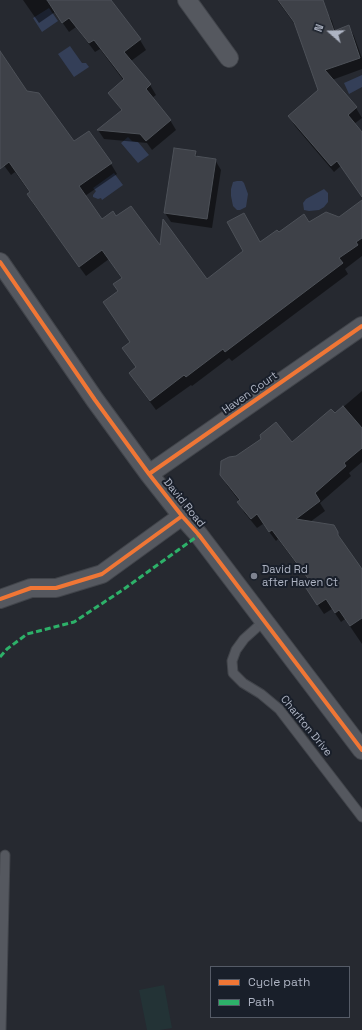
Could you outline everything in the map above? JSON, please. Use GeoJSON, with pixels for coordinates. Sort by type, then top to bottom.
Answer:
{"type":"FeatureCollection","features":[{"type":"Feature","properties":{"kind":"street"},"geometry":{"type":"LineString","coordinates":[[187,0],[229,58]]}},
{"type":"Feature","properties":{"kind":"street","name":"David Road"},"geometry":{"type":"LineString","coordinates":[[0,262],[95,400],[149,474],[199,535],[362,750]]}},
{"type":"Feature","properties":{"kind":"street","name":"Haven Court"},"geometry":{"type":"LineString","coordinates":[[149,474],[362,326]]}},
{"type":"Feature","properties":{"kind":"street"},"geometry":{"type":"LineString","coordinates":[[0,599],[31,588],[56,588],[102,574],[182,516]]}},
{"type":"Feature","properties":{"kind":"lane","name":"Charlton Drive"},"geometry":{"type":"LineString","coordinates":[[264,621],[244,639],[236,650],[232,661],[233,673],[243,683],[261,694],[279,709],[362,817]]}},
{"type":"Feature","properties":{"kind":"lane"},"geometry":{"type":"LineString","coordinates":[[1,1030],[5,855]]}},
{"type":"Feature","properties":{"kind":"shaded area"},"geometry":{"type":"Polygon","coordinates":[[[164,985],[172,1028],[147,1030],[139,990],[164,985]]]}},
{"type":"Feature","properties":{"kind":"water"},"geometry":{"type":"Polygon","coordinates":[[[49,8],[58,21],[42,32],[33,18],[49,8]]]}},
{"type":"Feature","properties":{"kind":"water"},"geometry":{"type":"Polygon","coordinates":[[[70,46],[82,63],[86,63],[89,67],[74,77],[58,54],[70,46]]]}},
{"type":"Feature","properties":{"kind":"water"},"geometry":{"type":"Polygon","coordinates":[[[362,75],[362,87],[349,94],[344,83],[362,75]]]}},
{"type":"Feature","properties":{"kind":"water"},"geometry":{"type":"Polygon","coordinates":[[[128,137],[132,141],[138,142],[149,155],[138,163],[121,143],[128,137]]]}},
{"type":"Feature","properties":{"kind":"water"},"geometry":{"type":"Polygon","coordinates":[[[114,173],[123,185],[102,200],[101,198],[98,199],[93,197],[96,191],[93,188],[114,173]]]}},
{"type":"Feature","properties":{"kind":"water"},"geometry":{"type":"Polygon","coordinates":[[[242,181],[244,183],[248,194],[246,207],[240,210],[237,210],[233,206],[231,196],[233,182],[242,181]]]}},
{"type":"Feature","properties":{"kind":"water"},"geometry":{"type":"Polygon","coordinates":[[[324,189],[328,193],[328,202],[324,207],[319,210],[304,210],[303,203],[306,199],[324,189]]]}},
{"type":"Feature","properties":{"kind":"building"},"geometry":{"type":"Polygon","coordinates":[[[47,0],[111,0],[141,39],[124,52],[151,84],[146,89],[171,120],[146,141],[140,134],[97,130],[122,110],[108,93],[124,79],[94,40],[89,43],[69,18],[62,23],[47,0]]]}},
{"type":"Feature","properties":{"kind":"building"},"geometry":{"type":"Polygon","coordinates":[[[278,0],[323,0],[334,31],[349,25],[360,58],[325,70],[357,107],[348,115],[362,132],[362,197],[337,161],[331,166],[288,116],[318,90],[294,22],[278,0]]]}},
{"type":"Feature","properties":{"kind":"building"},"geometry":{"type":"Polygon","coordinates":[[[0,51],[27,91],[39,93],[74,141],[89,131],[112,163],[79,186],[102,219],[113,211],[116,216],[131,206],[160,245],[163,219],[207,279],[243,251],[227,222],[244,213],[260,242],[277,230],[279,232],[304,214],[309,222],[326,212],[339,217],[362,200],[362,238],[356,242],[358,245],[339,258],[343,263],[225,352],[223,349],[186,377],[184,375],[150,401],[129,373],[136,367],[122,348],[130,342],[103,302],[118,291],[113,284],[122,278],[102,250],[79,267],[27,194],[30,192],[9,162],[0,169],[0,51]]]}},
{"type":"Feature","properties":{"kind":"building"},"geometry":{"type":"Polygon","coordinates":[[[174,148],[196,151],[195,156],[216,159],[207,219],[164,213],[174,148]]]}},
{"type":"Feature","properties":{"kind":"building"},"geometry":{"type":"Polygon","coordinates":[[[343,406],[362,428],[362,448],[344,463],[346,466],[315,493],[320,501],[296,519],[334,525],[338,535],[362,569],[362,618],[350,626],[339,610],[335,613],[326,599],[317,605],[304,585],[310,581],[272,530],[269,532],[257,514],[251,519],[237,502],[240,500],[220,475],[221,461],[229,457],[236,456],[261,439],[260,435],[276,422],[292,442],[331,409],[335,413],[343,406]]]}},
{"type":"Feature","properties":{"kind":"marked path"},"geometry":{"type":"LineString","coordinates":[[0,657],[7,649],[27,634],[74,622],[124,589],[199,535]]}},
{"type":"Feature","properties":{"kind":"cycle path"},"geometry":{"type":"LineString","coordinates":[[0,262],[95,400],[149,474],[199,535],[362,750]]}},
{"type":"Feature","properties":{"kind":"cycle path"},"geometry":{"type":"LineString","coordinates":[[149,474],[362,326]]}},
{"type":"Feature","properties":{"kind":"cycle path"},"geometry":{"type":"LineString","coordinates":[[0,599],[31,588],[56,588],[102,574],[182,516]]}},
{"type":"Feature","properties":{"kind":"place","name":"David Rd after Haven Ct"},"geometry":{"type":"Point","coordinates":[254,576]}}]}
